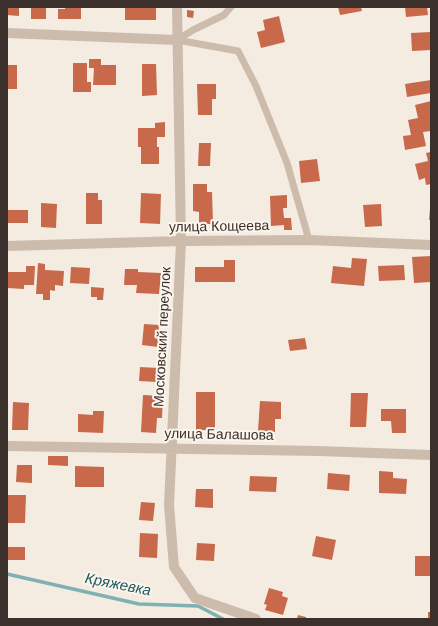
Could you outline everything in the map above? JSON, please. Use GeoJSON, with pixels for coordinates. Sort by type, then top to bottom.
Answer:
{"type":"FeatureCollection","features":[{"type":"Feature","properties":{"kind":"street","name":"Московский переулок"},"geometry":{"type":"LineString","coordinates":[[177,7],[181,241],[169,505],[174,567],[195,598],[256,619]]}},
{"type":"Feature","properties":{"kind":"street"},"geometry":{"type":"LineString","coordinates":[[7,33],[177,40]]}},
{"type":"Feature","properties":{"kind":"street","name":"улица Кощеева"},"geometry":{"type":"LineString","coordinates":[[7,246],[181,241],[309,240],[431,245]]}},
{"type":"Feature","properties":{"kind":"street","name":"улица Балашова"},"geometry":{"type":"LineString","coordinates":[[7,446],[171,448],[431,455]]}},
{"type":"Feature","properties":{"kind":"lane"},"geometry":{"type":"LineString","coordinates":[[177,40],[193,30],[224,15],[231,7]]}},
{"type":"Feature","properties":{"kind":"lane"},"geometry":{"type":"LineString","coordinates":[[177,40],[238,51],[256,86],[287,163],[309,240]]}},
{"type":"Feature","properties":{"kind":"building"},"geometry":{"type":"Polygon","coordinates":[[[7,7],[19,7],[19,16],[7,15],[7,7]]]}},
{"type":"Feature","properties":{"kind":"building"},"geometry":{"type":"Polygon","coordinates":[[[31,7],[46,7],[46,19],[31,19],[31,7]]]}},
{"type":"Feature","properties":{"kind":"building"},"geometry":{"type":"Polygon","coordinates":[[[65,7],[81,7],[81,19],[58,19],[58,9],[65,9],[65,7]]]}},
{"type":"Feature","properties":{"kind":"building"},"geometry":{"type":"Polygon","coordinates":[[[125,7],[156,7],[156,20],[125,20],[125,7]]]}},
{"type":"Feature","properties":{"kind":"building"},"geometry":{"type":"Polygon","coordinates":[[[338,7],[361,7],[362,11],[340,15],[338,7]]]}},
{"type":"Feature","properties":{"kind":"building"},"geometry":{"type":"Polygon","coordinates":[[[405,7],[427,7],[428,15],[406,17],[405,7]]]}},
{"type":"Feature","properties":{"kind":"building"},"geometry":{"type":"Polygon","coordinates":[[[187,10],[194,11],[193,18],[187,17],[187,10]]]}},
{"type":"Feature","properties":{"kind":"building"},"geometry":{"type":"Polygon","coordinates":[[[279,16],[285,42],[261,48],[257,32],[265,30],[263,20],[279,16]]]}},
{"type":"Feature","properties":{"kind":"building"},"geometry":{"type":"Polygon","coordinates":[[[430,32],[431,50],[412,51],[411,33],[430,32]]]}},
{"type":"Feature","properties":{"kind":"building"},"geometry":{"type":"Polygon","coordinates":[[[89,59],[101,59],[101,65],[116,65],[116,85],[93,85],[94,68],[89,68],[89,59]]]}},
{"type":"Feature","properties":{"kind":"building"},"geometry":{"type":"Polygon","coordinates":[[[73,63],[87,63],[87,82],[91,82],[91,92],[73,92],[73,63]]]}},
{"type":"Feature","properties":{"kind":"building"},"geometry":{"type":"Polygon","coordinates":[[[142,64],[156,64],[157,95],[142,96],[142,64]]]}},
{"type":"Feature","properties":{"kind":"building"},"geometry":{"type":"Polygon","coordinates":[[[7,65],[17,65],[17,89],[7,89],[7,65]]]}},
{"type":"Feature","properties":{"kind":"building"},"geometry":{"type":"Polygon","coordinates":[[[431,80],[431,93],[407,97],[405,84],[431,80]]]}},
{"type":"Feature","properties":{"kind":"building"},"geometry":{"type":"Polygon","coordinates":[[[197,84],[216,84],[216,99],[212,99],[212,115],[198,115],[197,84]]]}},
{"type":"Feature","properties":{"kind":"building"},"geometry":{"type":"Polygon","coordinates":[[[431,101],[431,131],[423,132],[426,146],[405,150],[403,136],[411,135],[408,120],[418,118],[415,105],[431,101]]]}},
{"type":"Feature","properties":{"kind":"building"},"geometry":{"type":"Polygon","coordinates":[[[165,122],[165,137],[157,137],[157,147],[159,147],[159,164],[141,164],[141,147],[138,147],[138,128],[155,128],[155,123],[165,122]]]}},
{"type":"Feature","properties":{"kind":"building"},"geometry":{"type":"Polygon","coordinates":[[[199,143],[211,143],[210,166],[198,166],[199,143]]]}},
{"type":"Feature","properties":{"kind":"building"},"geometry":{"type":"Polygon","coordinates":[[[431,152],[431,184],[426,185],[425,178],[419,180],[415,164],[428,161],[426,153],[431,152]]]}},
{"type":"Feature","properties":{"kind":"building"},"geometry":{"type":"Polygon","coordinates":[[[317,159],[320,181],[301,183],[299,161],[317,159]]]}},
{"type":"Feature","properties":{"kind":"building"},"geometry":{"type":"Polygon","coordinates":[[[193,184],[207,184],[207,192],[212,192],[213,224],[199,224],[199,212],[193,211],[193,184]]]}},
{"type":"Feature","properties":{"kind":"building"},"geometry":{"type":"Polygon","coordinates":[[[86,193],[98,193],[98,200],[102,200],[102,224],[86,224],[86,193]]]}},
{"type":"Feature","properties":{"kind":"building"},"geometry":{"type":"Polygon","coordinates":[[[141,193],[161,194],[160,224],[140,223],[141,193]]]}},
{"type":"Feature","properties":{"kind":"building"},"geometry":{"type":"Polygon","coordinates":[[[287,195],[287,208],[283,208],[284,218],[291,218],[292,230],[284,230],[284,225],[271,226],[270,196],[287,195]]]}},
{"type":"Feature","properties":{"kind":"building"},"geometry":{"type":"Polygon","coordinates":[[[41,203],[57,204],[56,228],[41,227],[41,203]]]}},
{"type":"Feature","properties":{"kind":"building"},"geometry":{"type":"Polygon","coordinates":[[[381,204],[382,226],[365,227],[363,205],[381,204]]]}},
{"type":"Feature","properties":{"kind":"building"},"geometry":{"type":"Polygon","coordinates":[[[430,209],[431,220],[429,220],[430,209]]]}},
{"type":"Feature","properties":{"kind":"building"},"geometry":{"type":"Polygon","coordinates":[[[8,210],[28,210],[28,223],[8,223],[8,210]]]}},
{"type":"Feature","properties":{"kind":"building"},"geometry":{"type":"Polygon","coordinates":[[[431,256],[431,282],[414,283],[412,257],[431,256]]]}},
{"type":"Feature","properties":{"kind":"building"},"geometry":{"type":"Polygon","coordinates":[[[352,258],[367,259],[364,286],[331,283],[333,266],[351,268],[352,258]]]}},
{"type":"Feature","properties":{"kind":"building"},"geometry":{"type":"Polygon","coordinates":[[[224,260],[235,260],[235,282],[195,282],[195,267],[224,267],[224,260]]]}},
{"type":"Feature","properties":{"kind":"building"},"geometry":{"type":"Polygon","coordinates":[[[38,263],[45,264],[45,270],[64,271],[63,286],[55,285],[55,291],[50,290],[50,300],[43,300],[43,294],[36,294],[38,263]]]}},
{"type":"Feature","properties":{"kind":"building"},"geometry":{"type":"Polygon","coordinates":[[[404,265],[405,280],[379,281],[378,266],[404,265]]]}},
{"type":"Feature","properties":{"kind":"building"},"geometry":{"type":"Polygon","coordinates":[[[26,266],[35,266],[34,285],[24,285],[24,289],[7,288],[7,272],[26,272],[26,266]]]}},
{"type":"Feature","properties":{"kind":"building"},"geometry":{"type":"Polygon","coordinates":[[[71,267],[90,268],[89,284],[70,283],[71,267]]]}},
{"type":"Feature","properties":{"kind":"building"},"geometry":{"type":"Polygon","coordinates":[[[125,269],[138,269],[138,272],[161,273],[159,294],[136,293],[137,285],[124,285],[125,269]]]}},
{"type":"Feature","properties":{"kind":"building"},"geometry":{"type":"Polygon","coordinates":[[[91,287],[104,288],[103,300],[97,300],[97,297],[91,297],[91,287]]]}},
{"type":"Feature","properties":{"kind":"building"},"geometry":{"type":"Polygon","coordinates":[[[144,324],[159,325],[158,347],[142,345],[144,324]]]}},
{"type":"Feature","properties":{"kind":"building"},"geometry":{"type":"Polygon","coordinates":[[[305,338],[307,349],[290,351],[288,340],[305,338]]]}},
{"type":"Feature","properties":{"kind":"building"},"geometry":{"type":"Polygon","coordinates":[[[140,367],[158,368],[157,382],[139,381],[140,367]]]}},
{"type":"Feature","properties":{"kind":"building"},"geometry":{"type":"Polygon","coordinates":[[[196,392],[215,392],[215,430],[196,430],[196,392]]]}},
{"type":"Feature","properties":{"kind":"building"},"geometry":{"type":"Polygon","coordinates":[[[351,393],[368,393],[366,427],[350,427],[351,393]]]}},
{"type":"Feature","properties":{"kind":"building"},"geometry":{"type":"Polygon","coordinates":[[[143,395],[163,396],[162,418],[157,418],[156,433],[141,432],[143,395]]]}},
{"type":"Feature","properties":{"kind":"building"},"geometry":{"type":"Polygon","coordinates":[[[260,401],[281,402],[281,419],[275,419],[275,432],[258,431],[260,401]]]}},
{"type":"Feature","properties":{"kind":"building"},"geometry":{"type":"Polygon","coordinates":[[[13,402],[29,403],[28,430],[12,430],[13,402]]]}},
{"type":"Feature","properties":{"kind":"building"},"geometry":{"type":"Polygon","coordinates":[[[381,409],[406,409],[406,433],[392,433],[391,421],[381,421],[381,409]]]}},
{"type":"Feature","properties":{"kind":"building"},"geometry":{"type":"Polygon","coordinates":[[[93,411],[104,411],[103,433],[78,432],[78,414],[93,415],[93,411]]]}},
{"type":"Feature","properties":{"kind":"building"},"geometry":{"type":"Polygon","coordinates":[[[48,456],[68,456],[68,466],[48,465],[48,456]]]}},
{"type":"Feature","properties":{"kind":"building"},"geometry":{"type":"Polygon","coordinates":[[[17,465],[32,465],[32,483],[16,482],[17,465]]]}},
{"type":"Feature","properties":{"kind":"building"},"geometry":{"type":"Polygon","coordinates":[[[75,466],[104,467],[104,487],[75,487],[75,466]]]}},
{"type":"Feature","properties":{"kind":"building"},"geometry":{"type":"Polygon","coordinates":[[[379,471],[393,472],[393,478],[407,479],[406,494],[379,493],[379,471]]]}},
{"type":"Feature","properties":{"kind":"building"},"geometry":{"type":"Polygon","coordinates":[[[328,473],[350,475],[349,491],[327,489],[328,473]]]}},
{"type":"Feature","properties":{"kind":"building"},"geometry":{"type":"Polygon","coordinates":[[[250,476],[277,477],[276,492],[249,491],[250,476]]]}},
{"type":"Feature","properties":{"kind":"building"},"geometry":{"type":"Polygon","coordinates":[[[196,489],[213,489],[213,508],[195,507],[196,489]]]}},
{"type":"Feature","properties":{"kind":"building"},"geometry":{"type":"Polygon","coordinates":[[[7,495],[26,495],[25,523],[7,523],[7,495]]]}},
{"type":"Feature","properties":{"kind":"building"},"geometry":{"type":"Polygon","coordinates":[[[141,502],[155,503],[153,521],[139,520],[141,502]]]}},
{"type":"Feature","properties":{"kind":"building"},"geometry":{"type":"Polygon","coordinates":[[[140,533],[158,534],[157,558],[139,557],[140,533]]]}},
{"type":"Feature","properties":{"kind":"building"},"geometry":{"type":"Polygon","coordinates":[[[316,536],[336,540],[332,560],[312,556],[316,536]]]}},
{"type":"Feature","properties":{"kind":"building"},"geometry":{"type":"Polygon","coordinates":[[[197,543],[215,544],[214,561],[196,560],[197,543]]]}},
{"type":"Feature","properties":{"kind":"building"},"geometry":{"type":"Polygon","coordinates":[[[7,547],[25,547],[25,560],[7,560],[7,547]]]}},
{"type":"Feature","properties":{"kind":"building"},"geometry":{"type":"Polygon","coordinates":[[[415,556],[431,556],[431,576],[415,576],[415,556]]]}},
{"type":"Feature","properties":{"kind":"building"},"geometry":{"type":"Polygon","coordinates":[[[269,588],[283,592],[282,596],[288,598],[283,615],[265,610],[267,605],[264,604],[269,588]]]}},
{"type":"Feature","properties":{"kind":"building"},"geometry":{"type":"Polygon","coordinates":[[[428,612],[431,612],[431,619],[428,619],[428,612]]]}},
{"type":"Feature","properties":{"kind":"building"},"geometry":{"type":"Polygon","coordinates":[[[298,615],[306,617],[306,619],[297,619],[298,615]]]}},
{"type":"Feature","properties":{"kind":"waterway","name":"Кряжевка"},"geometry":{"type":"LineString","coordinates":[[7,574],[139,604],[198,606],[223,619]]}}]}
